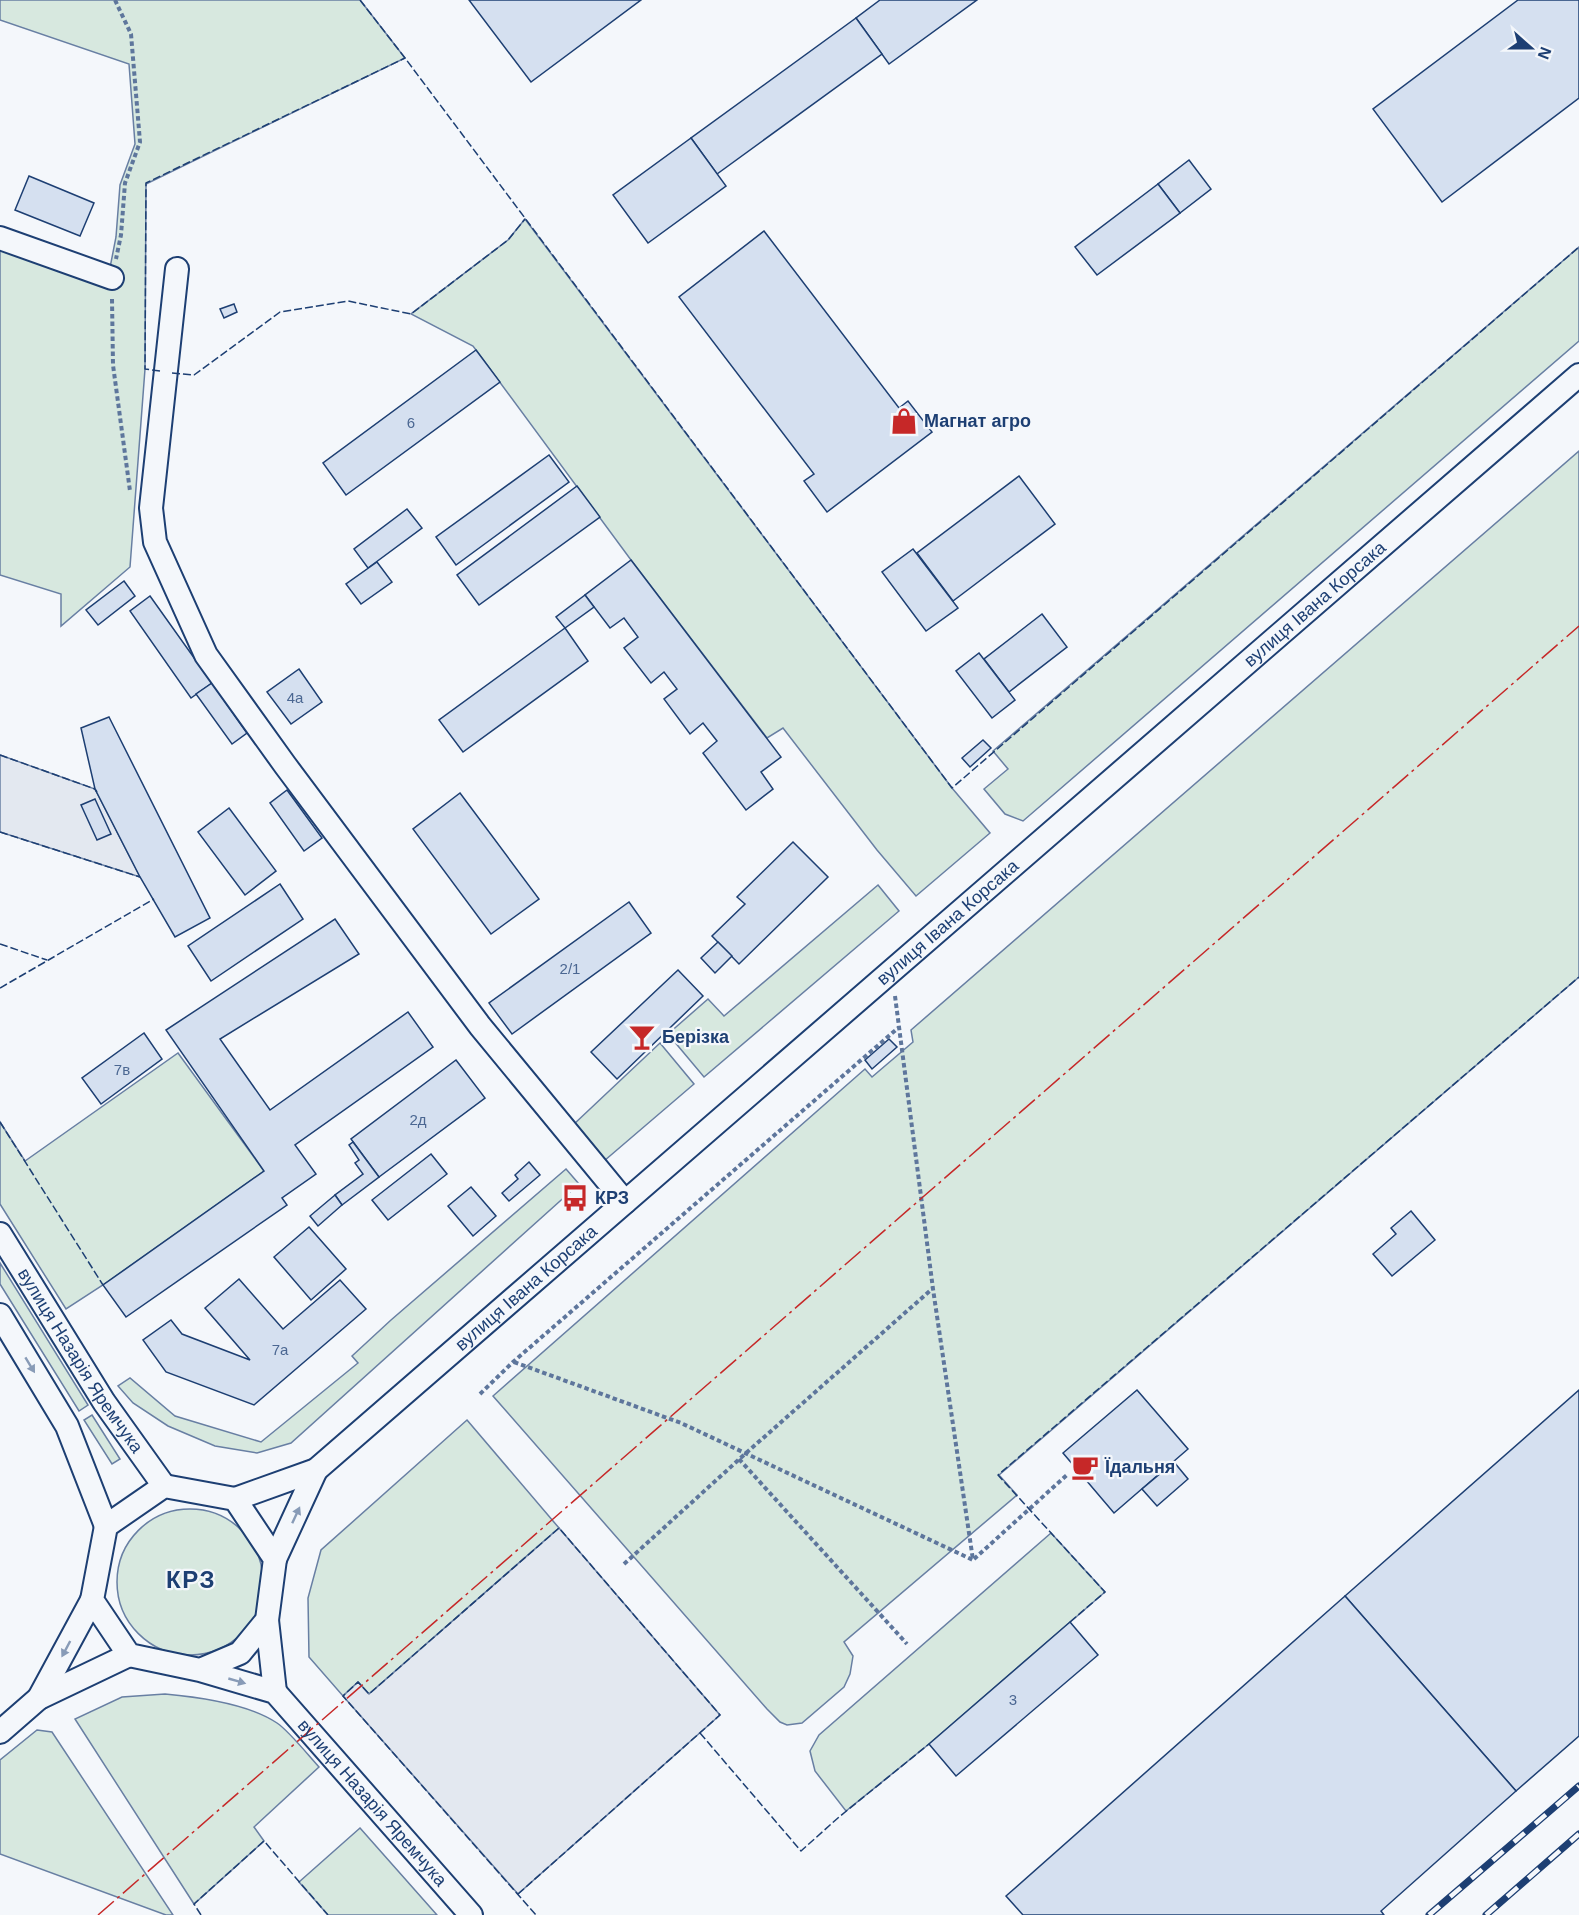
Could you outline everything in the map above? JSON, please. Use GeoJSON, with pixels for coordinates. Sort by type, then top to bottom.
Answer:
{"type":"FeatureCollection","features":[{"type":"Feature","properties":{"kind":"street"},"geometry":{"type":"LineString","coordinates":[[0,238],[112,278]]}},
{"type":"Feature","properties":{"kind":"street"},"geometry":{"type":"LineString","coordinates":[[177,269],[151,508],[155,542],[206,655],[285,765],[480,1026],[625,1202]]}},
{"type":"Feature","properties":{"kind":"street","name":"вулиця Івана Корсака"},"geometry":{"type":"LineString","coordinates":[[316,1470],[1579,375]]}},
{"type":"Feature","properties":{"kind":"street","name":"вулиця Назарія Яремчука"},"geometry":{"type":"LineString","coordinates":[[0,1234],[104,1402],[164,1486]]}},
{"type":"Feature","properties":{"kind":"street"},"geometry":{"type":"LineString","coordinates":[[0,1315],[67,1426],[106,1526],[92,1600],[39,1698]]}},
{"type":"Feature","properties":{"kind":"street"},"geometry":{"type":"LineString","coordinates":[[106,1526],[164,1486],[235,1499],[316,1470]]}},
{"type":"Feature","properties":{"kind":"street"},"geometry":{"type":"LineString","coordinates":[[0,1732],[39,1698],[129,1655],[200,1670],[275,1692],[267,1620],[276,1559],[316,1470]]}},
{"type":"Feature","properties":{"kind":"street"},"geometry":{"type":"LineString","coordinates":[[235,1499],[276,1559]]}},
{"type":"Feature","properties":{"kind":"street"},"geometry":{"type":"LineString","coordinates":[[92,1600],[129,1655]]}},
{"type":"Feature","properties":{"kind":"street"},"geometry":{"type":"LineString","coordinates":[[200,1670],[240,1653],[267,1620]]}},
{"type":"Feature","properties":{"kind":"street","name":"вулиця Назарія Яремчука"},"geometry":{"type":"LineString","coordinates":[[275,1692],[471,1915]]}},
{"type":"Feature","properties":{"kind":"path"},"geometry":{"type":"LineString","coordinates":[[892,971],[933,1289],[973,1560]]}},
{"type":"Feature","properties":{"kind":"path"},"geometry":{"type":"LineString","coordinates":[[480,1394],[513,1362],[898,1028]]}},
{"type":"Feature","properties":{"kind":"path"},"geometry":{"type":"LineString","coordinates":[[624,1563],[933,1289]]}},
{"type":"Feature","properties":{"kind":"path"},"geometry":{"type":"LineString","coordinates":[[513,1362],[681,1423],[973,1560]]}},
{"type":"Feature","properties":{"kind":"path"},"geometry":{"type":"LineString","coordinates":[[739,1460],[907,1644]]}},
{"type":"Feature","properties":{"kind":"path"},"geometry":{"type":"LineString","coordinates":[[973,1560],[1068,1474]]}},
{"type":"Feature","properties":{"kind":"shaded area"},"geometry":{"type":"Polygon","coordinates":[[[0,0],[360,0],[405,58],[146,184],[145,369],[130,567],[61,626],[61,594],[0,575],[0,244],[107,283],[116,237],[120,185],[135,144],[129,64],[0,20],[0,0]]]}},
{"type":"Feature","properties":{"kind":"shaded area"},"geometry":{"type":"Polygon","coordinates":[[[525,219],[952,788],[990,833],[916,896],[877,850],[783,728],[767,738],[631,560],[473,346],[411,314],[508,240],[525,219]]]}},
{"type":"Feature","properties":{"kind":"shaded area"},"geometry":{"type":"Polygon","coordinates":[[[1579,247],[1579,341],[1023,821],[1005,814],[984,789],[1008,769],[993,751],[1579,247]]]}},
{"type":"Feature","properties":{"kind":"shaded area"},"geometry":{"type":"Polygon","coordinates":[[[1579,451],[1579,977],[999,1475],[1017,1495],[844,1642],[853,1656],[850,1674],[844,1687],[802,1723],[787,1725],[780,1722],[493,1396],[865,1069],[872,1077],[913,1042],[911,1030],[1579,451]]]}},
{"type":"Feature","properties":{"kind":"shaded area"},"geometry":{"type":"Polygon","coordinates":[[[0,755],[95,789],[140,877],[0,832],[0,755]]]}},
{"type":"Feature","properties":{"kind":"shaded area"},"geometry":{"type":"Polygon","coordinates":[[[878,885],[899,911],[704,1077],[668,1034],[708,999],[724,1016],[878,885]]]}},
{"type":"Feature","properties":{"kind":"shaded area"},"geometry":{"type":"Polygon","coordinates":[[[660,1043],[694,1084],[604,1161],[573,1125],[660,1043]]]}},
{"type":"Feature","properties":{"kind":"shaded area"},"geometry":{"type":"Polygon","coordinates":[[[178,1053],[264,1171],[66,1309],[0,1204],[0,1122],[25,1161],[178,1053]]]}},
{"type":"Feature","properties":{"kind":"shaded area"},"geometry":{"type":"Polygon","coordinates":[[[566,1169],[579,1184],[291,1443],[257,1453],[215,1446],[168,1426],[133,1403],[118,1386],[130,1378],[175,1416],[261,1442],[358,1363],[352,1356],[566,1169]]]}},
{"type":"Feature","properties":{"kind":"shaded area"},"geometry":{"type":"Polygon","coordinates":[[[0,1263],[88,1405],[79,1411],[0,1284],[0,1263]]]}},
{"type":"Feature","properties":{"kind":"shaded area"},"geometry":{"type":"Polygon","coordinates":[[[92,1415],[120,1459],[112,1464],[84,1420],[92,1415]]]}},
{"type":"Feature","properties":{"kind":"shaded area"},"geometry":{"type":"Polygon","coordinates":[[[467,1420],[559,1528],[369,1694],[358,1682],[343,1696],[309,1657],[308,1598],[321,1550],[467,1420]]]}},
{"type":"Feature","properties":{"kind":"shaded area"},"geometry":{"type":"Polygon","coordinates":[[[190,1509],[218,1515],[241,1531],[257,1554],[263,1582],[257,1610],[241,1633],[218,1649],[190,1655],[162,1649],[139,1633],[123,1610],[117,1582],[123,1554],[139,1531],[162,1515],[190,1509]]]}},
{"type":"Feature","properties":{"kind":"shaded area"},"geometry":{"type":"Polygon","coordinates":[[[559,1528],[720,1715],[518,1894],[343,1696],[358,1682],[369,1694],[559,1528]]]}},
{"type":"Feature","properties":{"kind":"shaded area"},"geometry":{"type":"Polygon","coordinates":[[[1051,1533],[1105,1592],[929,1744],[846,1811],[815,1771],[810,1751],[819,1735],[1051,1533]]]}},
{"type":"Feature","properties":{"kind":"shaded area"},"geometry":{"type":"Polygon","coordinates":[[[165,1694],[223,1702],[266,1716],[287,1732],[319,1767],[254,1827],[264,1841],[194,1904],[75,1719],[122,1697],[165,1694]]]}},
{"type":"Feature","properties":{"kind":"shaded area"},"geometry":{"type":"Polygon","coordinates":[[[37,1730],[52,1732],[173,1915],[166,1915],[0,1854],[0,1760],[37,1730]]]}},
{"type":"Feature","properties":{"kind":"shaded area"},"geometry":{"type":"Polygon","coordinates":[[[360,1828],[437,1915],[328,1915],[299,1882],[360,1828]]]}},
{"type":"Feature","properties":{"kind":"building"},"geometry":{"type":"Polygon","coordinates":[[[469,0],[641,0],[531,82],[469,0]]]}},
{"type":"Feature","properties":{"kind":"building"},"geometry":{"type":"Polygon","coordinates":[[[880,0],[977,0],[889,64],[856,18],[880,0]]]}},
{"type":"Feature","properties":{"kind":"building"},"geometry":{"type":"Polygon","coordinates":[[[1518,0],[1579,0],[1579,98],[1442,202],[1373,109],[1518,0]]]}},
{"type":"Feature","properties":{"kind":"building"},"geometry":{"type":"Polygon","coordinates":[[[856,18],[882,54],[717,174],[691,138],[856,18]]]}},
{"type":"Feature","properties":{"kind":"building"},"geometry":{"type":"Polygon","coordinates":[[[691,138],[726,186],[648,243],[613,195],[691,138]]]}},
{"type":"Feature","properties":{"kind":"building"},"geometry":{"type":"Polygon","coordinates":[[[1189,160],[1211,189],[1180,213],[1158,184],[1189,160]]]}},
{"type":"Feature","properties":{"kind":"building"},"geometry":{"type":"Polygon","coordinates":[[[29,176],[94,203],[80,236],[15,210],[29,176]]]}},
{"type":"Feature","properties":{"kind":"building"},"geometry":{"type":"Polygon","coordinates":[[[1158,184],[1180,213],[1097,275],[1075,247],[1158,184]]]}},
{"type":"Feature","properties":{"kind":"building"},"geometry":{"type":"Polygon","coordinates":[[[764,231],[899,408],[908,401],[932,432],[827,512],[804,481],[814,474],[679,297],[764,231]]]}},
{"type":"Feature","properties":{"kind":"building"},"geometry":{"type":"Polygon","coordinates":[[[234,304],[237,312],[224,318],[220,309],[234,304]]]}},
{"type":"Feature","properties":{"kind":"building"},"geometry":{"type":"Polygon","coordinates":[[[476,350],[500,382],[346,495],[323,463],[476,350]]]}},
{"type":"Feature","properties":{"kind":"building"},"geometry":{"type":"Polygon","coordinates":[[[549,455],[569,482],[456,565],[436,537],[549,455]]]}},
{"type":"Feature","properties":{"kind":"building"},"geometry":{"type":"Polygon","coordinates":[[[1019,476],[1055,524],[953,601],[917,553],[1019,476]]]}},
{"type":"Feature","properties":{"kind":"building"},"geometry":{"type":"Polygon","coordinates":[[[577,486],[600,517],[479,605],[457,575],[577,486]]]}},
{"type":"Feature","properties":{"kind":"building"},"geometry":{"type":"Polygon","coordinates":[[[407,509],[422,528],[368,568],[354,549],[407,509]]]}},
{"type":"Feature","properties":{"kind":"building"},"geometry":{"type":"Polygon","coordinates":[[[913,549],[958,608],[926,631],[882,572],[913,549]]]}},
{"type":"Feature","properties":{"kind":"building"},"geometry":{"type":"Polygon","coordinates":[[[631,560],[781,757],[761,772],[773,789],[746,810],[703,753],[717,741],[703,723],[690,734],[664,699],[677,689],[664,672],[651,683],[624,648],[638,637],[624,618],[610,628],[585,595],[631,560]]]}},
{"type":"Feature","properties":{"kind":"building"},"geometry":{"type":"Polygon","coordinates":[[[377,562],[392,582],[361,604],[346,584],[377,562]]]}},
{"type":"Feature","properties":{"kind":"building"},"geometry":{"type":"Polygon","coordinates":[[[124,581],[135,596],[98,625],[86,610],[124,581]]]}},
{"type":"Feature","properties":{"kind":"building"},"geometry":{"type":"Polygon","coordinates":[[[585,595],[594,607],[565,628],[556,617],[585,595]]]}},
{"type":"Feature","properties":{"kind":"building"},"geometry":{"type":"Polygon","coordinates":[[[150,596],[212,683],[191,698],[130,611],[150,596]]]}},
{"type":"Feature","properties":{"kind":"building"},"geometry":{"type":"Polygon","coordinates":[[[1042,614],[1067,647],[1009,692],[984,659],[1042,614]]]}},
{"type":"Feature","properties":{"kind":"building"},"geometry":{"type":"Polygon","coordinates":[[[565,628],[588,661],[463,752],[439,720],[565,628]]]}},
{"type":"Feature","properties":{"kind":"building"},"geometry":{"type":"Polygon","coordinates":[[[979,653],[1015,700],[992,718],[956,671],[979,653]]]}},
{"type":"Feature","properties":{"kind":"building"},"geometry":{"type":"Polygon","coordinates":[[[299,669],[322,702],[291,724],[267,692],[299,669]]]}},
{"type":"Feature","properties":{"kind":"building"},"geometry":{"type":"Polygon","coordinates":[[[212,683],[247,733],[232,744],[196,694],[212,683]]]}},
{"type":"Feature","properties":{"kind":"building"},"geometry":{"type":"Polygon","coordinates":[[[109,717],[210,918],[175,937],[140,877],[95,789],[81,728],[109,717]]]}},
{"type":"Feature","properties":{"kind":"building"},"geometry":{"type":"Polygon","coordinates":[[[983,740],[991,748],[970,767],[962,758],[983,740]]]}},
{"type":"Feature","properties":{"kind":"building"},"geometry":{"type":"Polygon","coordinates":[[[287,790],[322,838],[304,851],[270,803],[287,790]]]}},
{"type":"Feature","properties":{"kind":"building"},"geometry":{"type":"Polygon","coordinates":[[[460,793],[539,899],[491,934],[413,829],[460,793]]]}},
{"type":"Feature","properties":{"kind":"building"},"geometry":{"type":"Polygon","coordinates":[[[95,799],[111,834],[97,840],[81,805],[95,799]]]}},
{"type":"Feature","properties":{"kind":"building"},"geometry":{"type":"Polygon","coordinates":[[[229,808],[276,871],[245,895],[198,832],[229,808]]]}},
{"type":"Feature","properties":{"kind":"building"},"geometry":{"type":"Polygon","coordinates":[[[793,842],[828,877],[739,964],[712,936],[745,904],[737,897],[793,842]]]}},
{"type":"Feature","properties":{"kind":"building"},"geometry":{"type":"Polygon","coordinates":[[[280,884],[303,919],[211,981],[188,946],[280,884]]]}},
{"type":"Feature","properties":{"kind":"building"},"geometry":{"type":"Polygon","coordinates":[[[629,902],[651,933],[512,1034],[489,1003],[629,902]]]}},
{"type":"Feature","properties":{"kind":"building"},"geometry":{"type":"Polygon","coordinates":[[[335,919],[359,954],[220,1039],[270,1110],[408,1012],[433,1047],[295,1145],[316,1174],[282,1198],[287,1205],[126,1317],[103,1285],[264,1171],[166,1030],[335,919]]]}},
{"type":"Feature","properties":{"kind":"building"},"geometry":{"type":"Polygon","coordinates":[[[718,942],[732,956],[715,973],[701,958],[718,942]]]}},
{"type":"Feature","properties":{"kind":"building"},"geometry":{"type":"Polygon","coordinates":[[[678,970],[703,996],[617,1079],[591,1052],[678,970]]]}},
{"type":"Feature","properties":{"kind":"building"},"geometry":{"type":"Polygon","coordinates":[[[144,1033],[162,1059],[101,1104],[82,1078],[144,1033]]]}},
{"type":"Feature","properties":{"kind":"building"},"geometry":{"type":"Polygon","coordinates":[[[889,1039],[897,1047],[872,1069],[865,1060],[889,1039]]]}},
{"type":"Feature","properties":{"kind":"building"},"geometry":{"type":"Polygon","coordinates":[[[456,1060],[485,1098],[379,1177],[351,1139],[456,1060]]]}},
{"type":"Feature","properties":{"kind":"building"},"geometry":{"type":"Polygon","coordinates":[[[353,1142],[379,1177],[342,1205],[335,1195],[363,1174],[355,1163],[359,1160],[349,1145],[353,1142]]]}},
{"type":"Feature","properties":{"kind":"building"},"geometry":{"type":"Polygon","coordinates":[[[431,1154],[447,1174],[388,1220],[372,1200],[431,1154]]]}},
{"type":"Feature","properties":{"kind":"building"},"geometry":{"type":"Polygon","coordinates":[[[529,1162],[540,1175],[509,1201],[502,1193],[518,1179],[515,1175],[529,1162]]]}},
{"type":"Feature","properties":{"kind":"building"},"geometry":{"type":"Polygon","coordinates":[[[471,1187],[496,1216],[473,1236],[448,1206],[471,1187]]]}},
{"type":"Feature","properties":{"kind":"building"},"geometry":{"type":"Polygon","coordinates":[[[335,1195],[342,1205],[318,1226],[310,1216],[335,1195]]]}},
{"type":"Feature","properties":{"kind":"building"},"geometry":{"type":"Polygon","coordinates":[[[1411,1211],[1435,1240],[1392,1276],[1373,1254],[1396,1234],[1391,1228],[1411,1211]]]}},
{"type":"Feature","properties":{"kind":"building"},"geometry":{"type":"Polygon","coordinates":[[[309,1227],[346,1269],[311,1300],[274,1257],[309,1227]]]}},
{"type":"Feature","properties":{"kind":"building"},"geometry":{"type":"Polygon","coordinates":[[[239,1279],[283,1329],[340,1280],[366,1309],[254,1405],[166,1372],[143,1340],[171,1320],[182,1334],[250,1360],[205,1308],[239,1279]]]}},
{"type":"Feature","properties":{"kind":"building"},"geometry":{"type":"Polygon","coordinates":[[[1137,1390],[1188,1449],[1114,1513],[1063,1453],[1137,1390]]]}},
{"type":"Feature","properties":{"kind":"building"},"geometry":{"type":"Polygon","coordinates":[[[1579,1390],[1579,1736],[1516,1791],[1345,1596],[1579,1390]]]}},
{"type":"Feature","properties":{"kind":"building"},"geometry":{"type":"Polygon","coordinates":[[[1174,1462],[1188,1479],[1157,1506],[1142,1489],[1174,1462]]]}},
{"type":"Feature","properties":{"kind":"building"},"geometry":{"type":"Polygon","coordinates":[[[1345,1596],[1516,1791],[1381,1911],[1384,1915],[1023,1915],[1006,1896],[1345,1596]]]}},
{"type":"Feature","properties":{"kind":"building"},"geometry":{"type":"Polygon","coordinates":[[[1070,1622],[1098,1655],[956,1776],[929,1744],[1070,1622]]]}},
{"type":"Feature","properties":{"kind":"railway"},"geometry":{"type":"LineString","coordinates":[[1429,1915],[1579,1786]]}},
{"type":"Feature","properties":{"kind":"railway"},"geometry":{"type":"LineString","coordinates":[[1486,1915],[1579,1834]]}},
{"type":"Feature","properties":{"kind":"fence"},"geometry":{"type":"LineString","coordinates":[[360,0],[952,788],[1579,247]]}},
{"type":"Feature","properties":{"kind":"fence"},"geometry":{"type":"LineString","coordinates":[[160,371],[145,369],[146,183],[405,58]]}},
{"type":"Feature","properties":{"kind":"fence"},"geometry":{"type":"LineString","coordinates":[[172,373],[194,375],[280,312],[348,301],[411,314],[508,240],[525,219]]}},
{"type":"Feature","properties":{"kind":"fence"},"geometry":{"type":"LineString","coordinates":[[0,755],[95,789],[97,792]]}},
{"type":"Feature","properties":{"kind":"fence"},"geometry":{"type":"LineString","coordinates":[[0,832],[140,877]]}},
{"type":"Feature","properties":{"kind":"fence"},"geometry":{"type":"LineString","coordinates":[[0,988],[154,899]]}},
{"type":"Feature","properties":{"kind":"fence"},"geometry":{"type":"LineString","coordinates":[[0,944],[47,960]]}},
{"type":"Feature","properties":{"kind":"fence"},"geometry":{"type":"LineString","coordinates":[[1070,1622],[1105,1592],[998,1475],[1579,977]]}},
{"type":"Feature","properties":{"kind":"fence"},"geometry":{"type":"LineString","coordinates":[[0,1122],[103,1285]]}},
{"type":"Feature","properties":{"kind":"fence"},"geometry":{"type":"LineString","coordinates":[[518,1894],[720,1715],[559,1528],[369,1694],[358,1682],[343,1696],[536,1915]]}},
{"type":"Feature","properties":{"kind":"fence"},"geometry":{"type":"LineString","coordinates":[[700,1733],[801,1851],[929,1744]]}},
{"type":"Feature","properties":{"kind":"fence"},"geometry":{"type":"LineString","coordinates":[[201,1915],[194,1904],[264,1841],[328,1915]]}},
{"type":"Feature","properties":{"kind":"power"},"geometry":{"type":"LineString","coordinates":[[98,1915],[1579,626]]}},
{"type":"Feature","properties":{"kind":"place","name":"Магнат агро"},"geometry":{"type":"Point","coordinates":[904,421]}},
{"type":"Feature","properties":{"kind":"place","name":"Берізка"},"geometry":{"type":"Point","coordinates":[642,1037]}},
{"type":"Feature","properties":{"kind":"place","name":"КРЗ"},"geometry":{"type":"Point","coordinates":[575,1198]}},
{"type":"Feature","properties":{"kind":"place","name":"Їдальня"},"geometry":{"type":"Point","coordinates":[1085,1467]}},
{"type":"Feature","properties":{"kind":"district","name":"КРЗ"},"geometry":{"type":"Point","coordinates":[191,1579]}}]}
